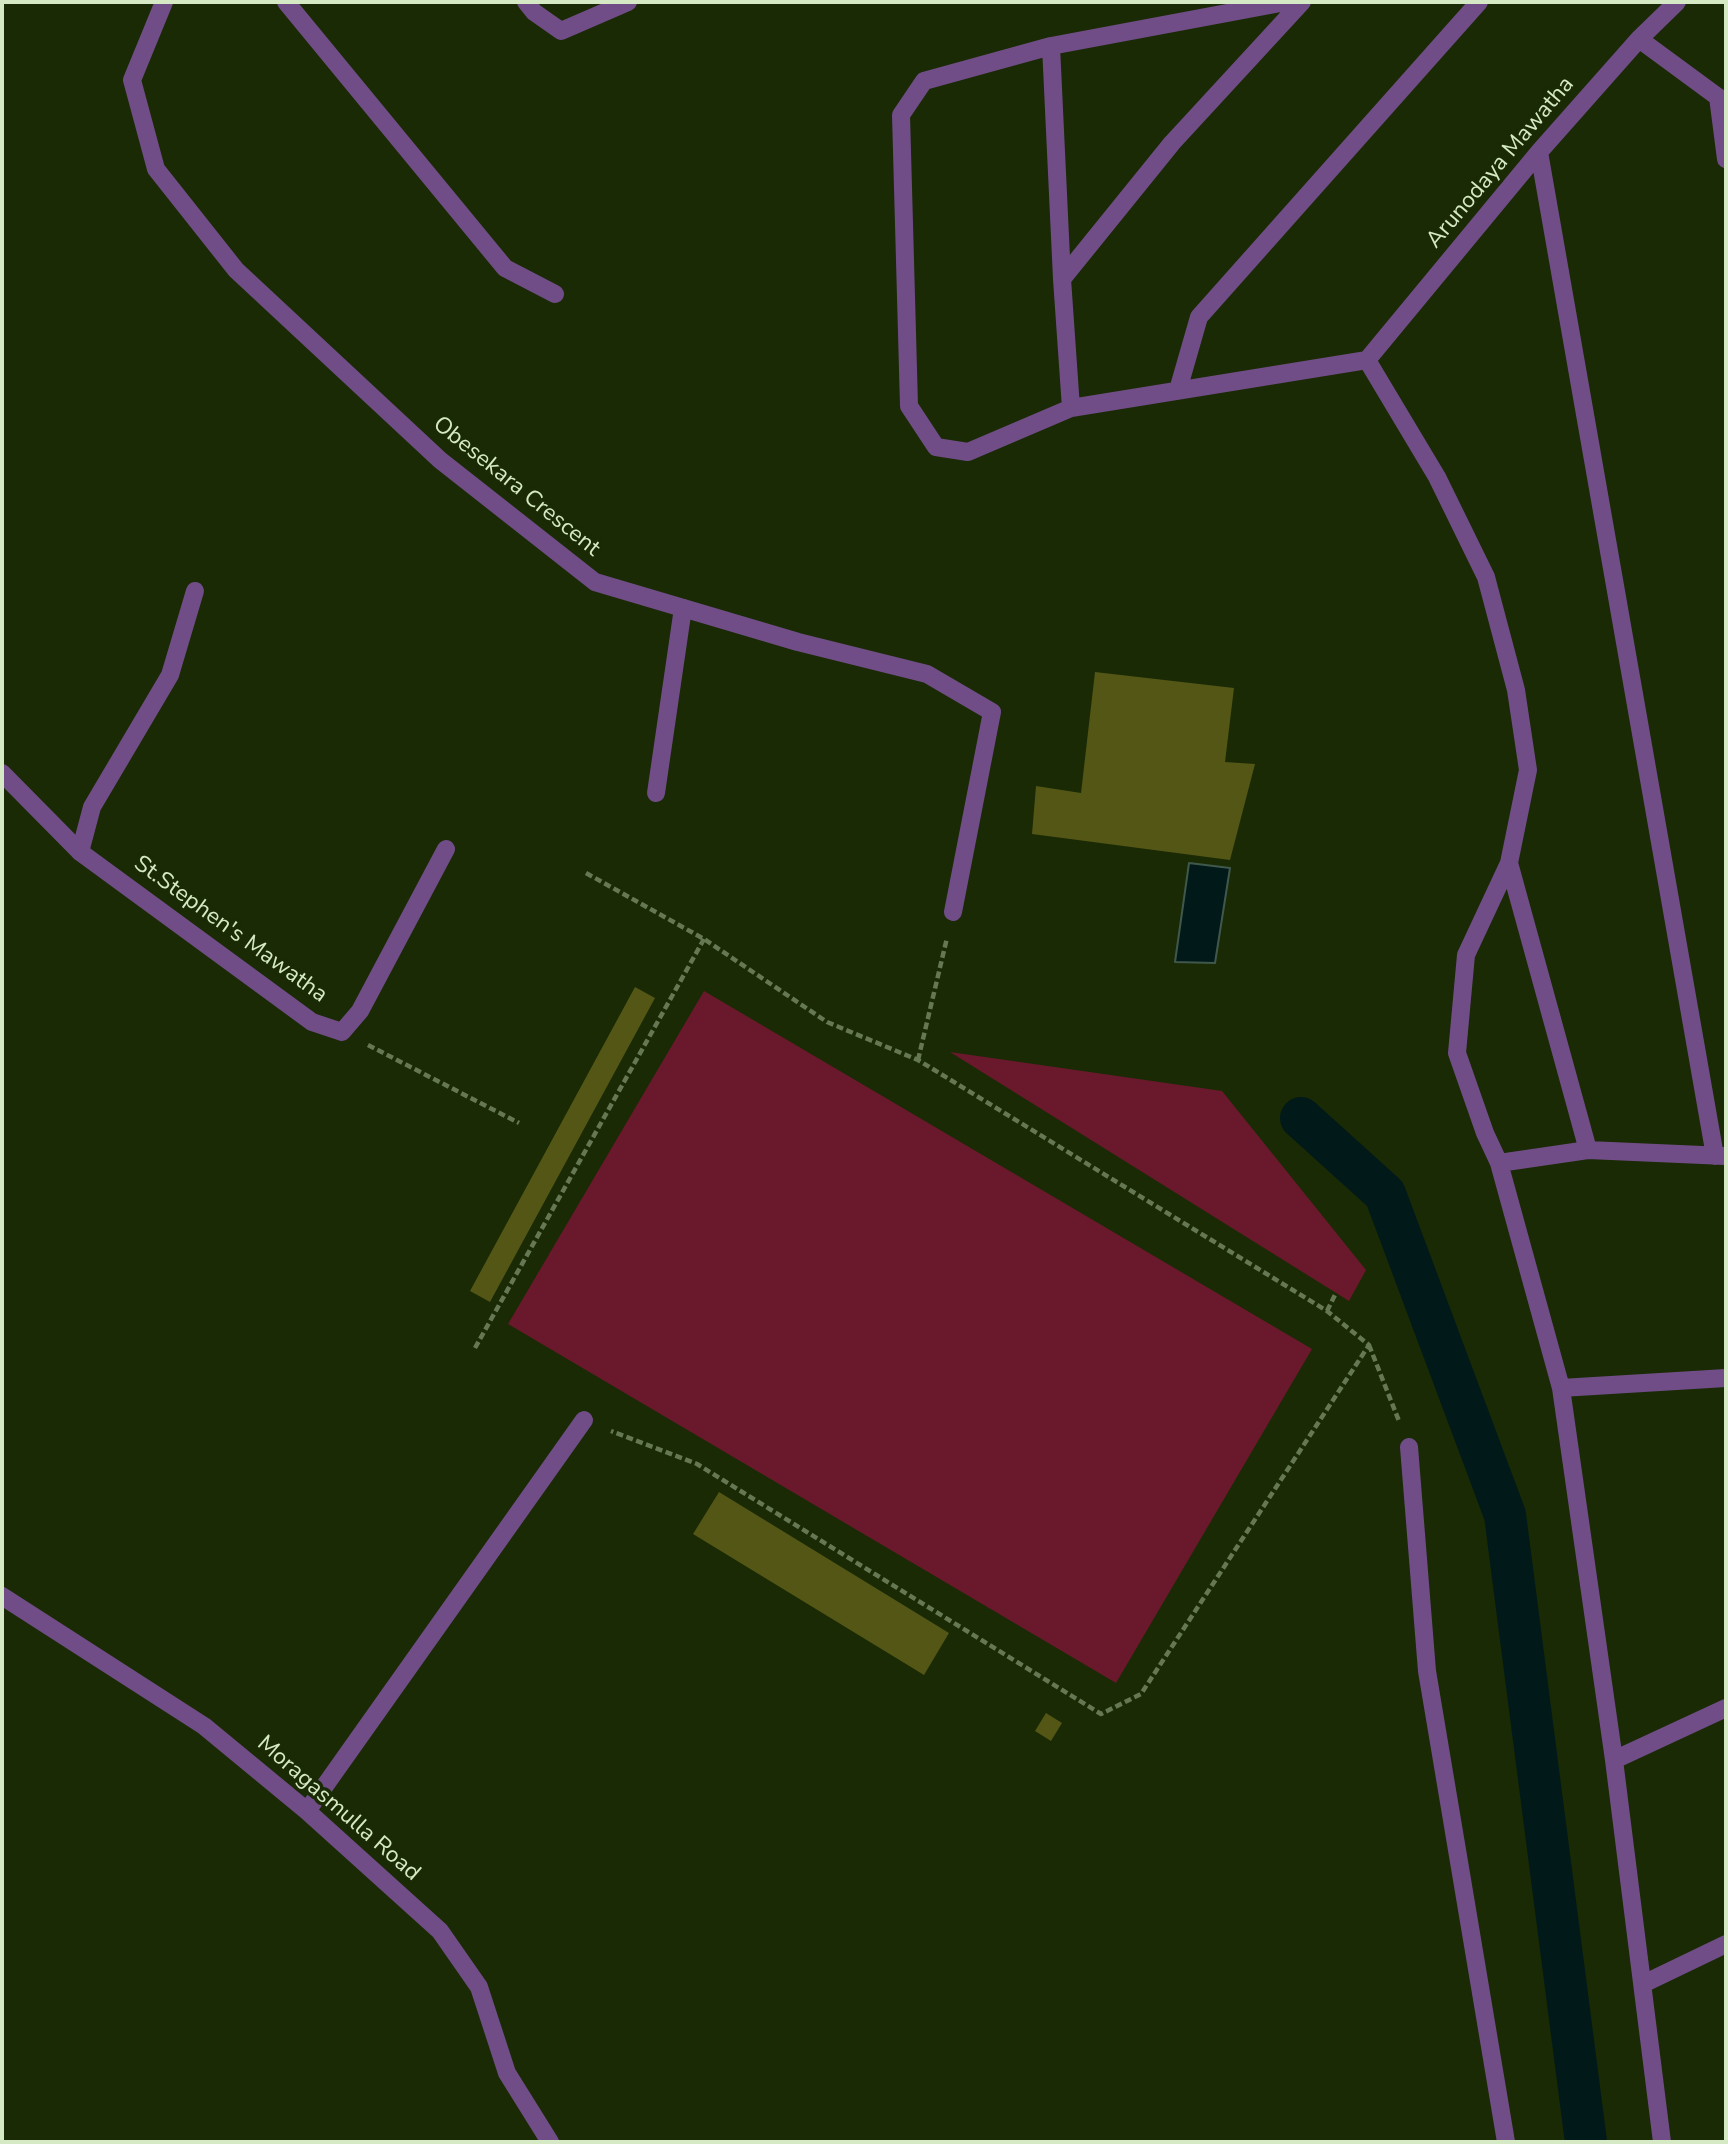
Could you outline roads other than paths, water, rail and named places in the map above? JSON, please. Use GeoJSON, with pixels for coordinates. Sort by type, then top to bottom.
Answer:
{"type":"FeatureCollection","features":[{"type":"Feature","properties":{"kind":"street","name":"Obesekara Crescent"},"geometry":{"type":"LineString","coordinates":[[164,2],[132,80],[156,169],[236,270],[440,460],[595,582],[798,642],[927,674],[992,712],[953,912]]}},
{"type":"Feature","properties":{"kind":"street"},"geometry":{"type":"LineString","coordinates":[[286,2],[505,268],[555,294]]}},
{"type":"Feature","properties":{"kind":"street"},"geometry":{"type":"LineString","coordinates":[[526,2],[534,12],[561,31],[628,2]]}},
{"type":"Feature","properties":{"kind":"street"},"geometry":{"type":"LineString","coordinates":[[1286,2],[1051,46],[924,81],[901,115],[909,406],[936,447],[968,452],[1072,408],[1367,360],[1437,477],[1486,577],[1516,690],[1528,770],[1509,863],[1466,955],[1457,1053],[1485,1133],[1499,1163],[1561,1388],[1614,1760],[1662,2142]]}},
{"type":"Feature","properties":{"kind":"street"},"geometry":{"type":"LineString","coordinates":[[1062,279],[1172,143],[1302,2]]}},
{"type":"Feature","properties":{"kind":"street"},"geometry":{"type":"LineString","coordinates":[[1178,390],[1199,317],[1479,2]]}},
{"type":"Feature","properties":{"kind":"street","name":"Arunodaya Mawatha"},"geometry":{"type":"LineString","coordinates":[[1367,360],[1539,152],[1639,39],[1677,2]]}},
{"type":"Feature","properties":{"kind":"street"},"geometry":{"type":"LineString","coordinates":[[1639,39],[1722,100],[1726,159]]}},
{"type":"Feature","properties":{"kind":"street"},"geometry":{"type":"LineString","coordinates":[[1051,46],[1062,279],[1072,408]]}},
{"type":"Feature","properties":{"kind":"street"},"geometry":{"type":"LineString","coordinates":[[1499,1163],[1588,1150],[1721,1156],[1539,152]]}},
{"type":"Feature","properties":{"kind":"street"},"geometry":{"type":"LineString","coordinates":[[80,852],[92,807],[170,675],[195,592]]}},
{"type":"Feature","properties":{"kind":"street"},"geometry":{"type":"LineString","coordinates":[[656,793],[683,608]]}},
{"type":"Feature","properties":{"kind":"street","name":"St.Stephen's Mawatha"},"geometry":{"type":"LineString","coordinates":[[2,773],[80,852],[312,1022],[342,1032],[360,1011],[446,849]]}},
{"type":"Feature","properties":{"kind":"street"},"geometry":{"type":"LineString","coordinates":[[1509,863],[1588,1150]]}},
{"type":"Feature","properties":{"kind":"street"},"geometry":{"type":"LineString","coordinates":[[1561,1388],[1726,1378]]}},
{"type":"Feature","properties":{"kind":"street"},"geometry":{"type":"LineString","coordinates":[[307,1811],[584,1420]]}},
{"type":"Feature","properties":{"kind":"street"},"geometry":{"type":"LineString","coordinates":[[1409,1447],[1427,1671],[1506,2142]]}},
{"type":"Feature","properties":{"kind":"street","name":"Moragasmulla Road"},"geometry":{"type":"LineString","coordinates":[[2,1596],[204,1726],[307,1811],[440,1931],[480,1987],[507,2073],[550,2142]]}},
{"type":"Feature","properties":{"kind":"street"},"geometry":{"type":"LineString","coordinates":[[1614,1760],[1726,1708]]}},
{"type":"Feature","properties":{"kind":"street"},"geometry":{"type":"LineString","coordinates":[[1643,1984],[1726,1944]]}},
{"type":"Feature","properties":{"kind":"water"},"geometry":{"type":"Polygon","coordinates":[[[1189,863],[1230,868],[1215,963],[1175,962],[1189,863]]]}},
{"type":"Feature","properties":{"kind":"waterway"},"geometry":{"type":"LineString","coordinates":[[1301,1118],[1385,1194],[1505,1515],[1586,2142]]}}]}
